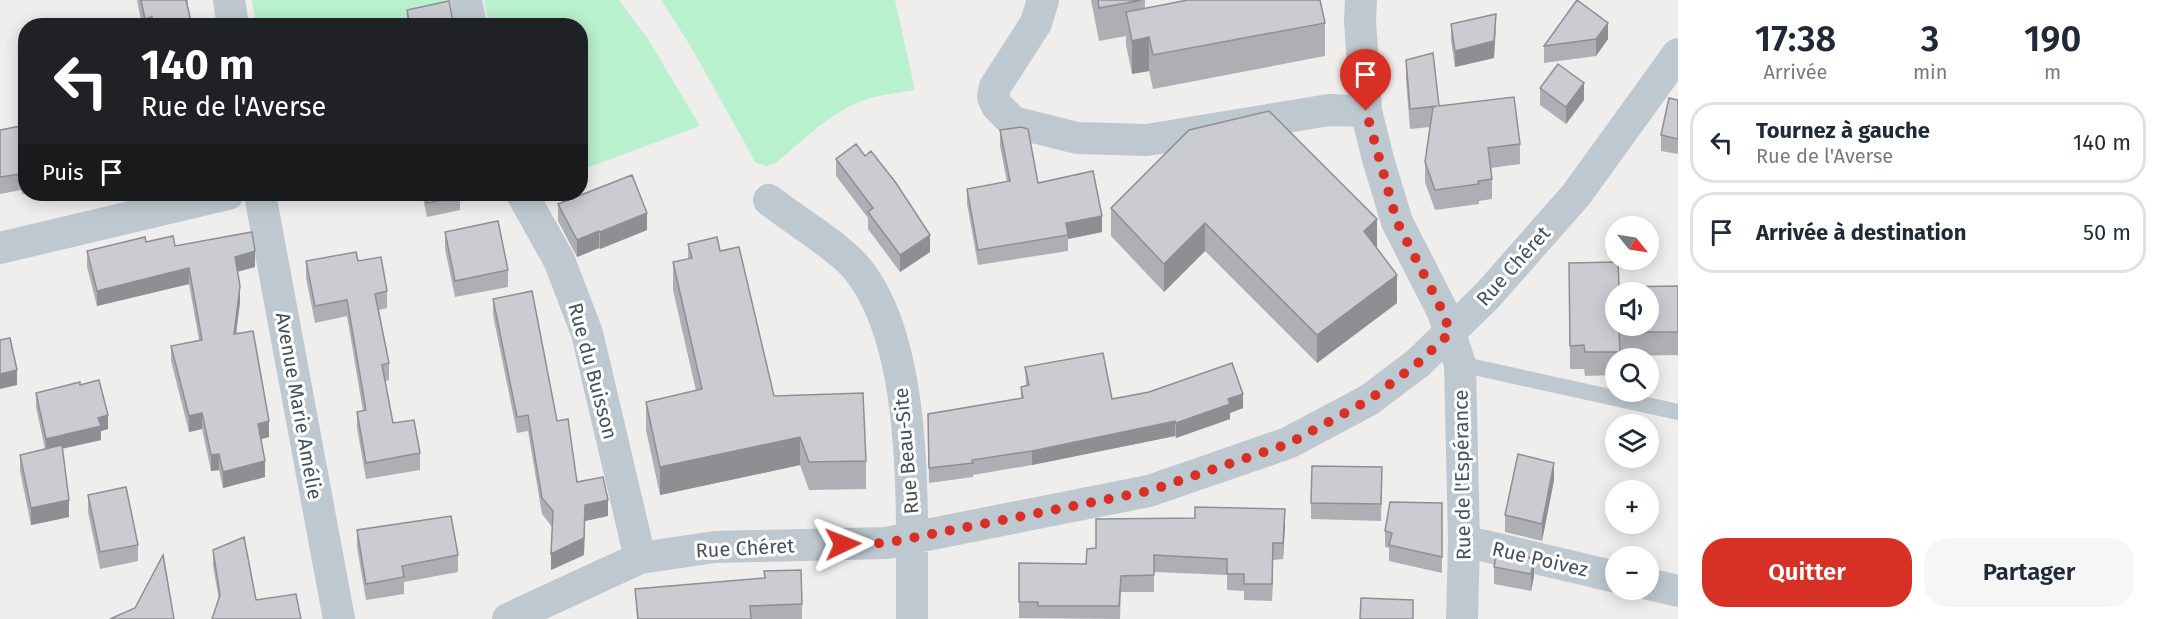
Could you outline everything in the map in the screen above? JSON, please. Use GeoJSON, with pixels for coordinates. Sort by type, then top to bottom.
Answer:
{"type":"FeatureCollection","features":[{"type":"Feature","properties":{"kind":"street"},"geometry":{"type":"LineString","coordinates":[[229,0],[232,18]]}},
{"type":"Feature","properties":{"kind":"street"},"geometry":{"type":"LineString","coordinates":[[466,0],[469,18]]}},
{"type":"Feature","properties":{"kind":"street"},"geometry":{"type":"LineString","coordinates":[[1042,0],[1036,23],[995,87],[993,97],[997,106],[1013,122],[1077,138],[1148,140],[1329,110],[1366,111]]}},
{"type":"Feature","properties":{"kind":"street","name":"Rue de l'Espérance"},"geometry":{"type":"LineString","coordinates":[[1361,0],[1360,20],[1366,111],[1397,222],[1443,312],[1461,364],[1464,542],[1462,619]]}},
{"type":"Feature","properties":{"kind":"street","name":"Rue Chéret"},"geometry":{"type":"LineString","coordinates":[[508,619],[640,558],[715,547],[886,543],[1149,491],[1288,444],[1369,400],[1418,363],[1487,296],[1576,195],[1678,54]]}},
{"type":"Feature","properties":{"kind":"street","name":"Rue Beau-Site"},"geometry":{"type":"LineString","coordinates":[[769,200],[853,264],[873,293],[890,331],[906,411],[912,538],[912,619]]}},
{"type":"Feature","properties":{"kind":"street"},"geometry":{"type":"LineString","coordinates":[[0,248],[198,201]]}},
{"type":"Feature","properties":{"kind":"street","name":"Avenue Marie Amélie"},"geometry":{"type":"LineString","coordinates":[[261,201],[339,619]]}},
{"type":"Feature","properties":{"kind":"street","name":"Rue du Buisson"},"geometry":{"type":"LineString","coordinates":[[526,201],[559,260],[587,333],[640,558]]}},
{"type":"Feature","properties":{"kind":"street","name":"Rue Poivez"},"geometry":{"type":"LineString","coordinates":[[1464,542],[1605,574]]}},
{"type":"Feature","properties":{"kind":"street"},"geometry":{"type":"LineString","coordinates":[[1659,587],[1678,591]]}},
{"type":"Feature","properties":{"kind":"lane"},"geometry":{"type":"LineString","coordinates":[[1461,364],[1678,412]]}},
{"type":"Feature","properties":{"kind":"green space"},"geometry":{"type":"Polygon","coordinates":[[[252,0],[446,0],[449,16],[433,18],[255,18],[252,0]]]}},
{"type":"Feature","properties":{"kind":"green space"},"geometry":{"type":"Polygon","coordinates":[[[484,0],[619,0],[648,39],[700,126],[588,167],[588,18],[488,18],[484,0]]]}},
{"type":"Feature","properties":{"kind":"green space"},"geometry":{"type":"Polygon","coordinates":[[[661,0],[895,0],[915,90],[880,96],[847,107],[826,121],[776,163],[767,166],[756,163],[691,47],[661,0]]]}},
{"type":"Feature","properties":{"kind":"building"},"geometry":{"type":"Polygon","coordinates":[[[141,0],[186,0],[190,18],[152,17],[145,18],[141,0]]]}},
{"type":"Feature","properties":{"kind":"building"},"geometry":{"type":"Polygon","coordinates":[[[1098,0],[1142,0],[1099,8],[1098,0]]]}},
{"type":"Feature","properties":{"kind":"building"},"geometry":{"type":"Polygon","coordinates":[[[1188,0],[1320,0],[1325,23],[1153,55],[1149,37],[1132,41],[1126,12],[1188,0]]]}},
{"type":"Feature","properties":{"kind":"building"},"geometry":{"type":"Polygon","coordinates":[[[1577,0],[1608,23],[1596,39],[1544,46],[1577,0]]]}},
{"type":"Feature","properties":{"kind":"building"},"geometry":{"type":"Polygon","coordinates":[[[449,1],[452,18],[408,18],[407,10],[449,1]]]}},
{"type":"Feature","properties":{"kind":"building"},"geometry":{"type":"Polygon","coordinates":[[[1496,14],[1494,41],[1455,51],[1451,24],[1496,14]]]}},
{"type":"Feature","properties":{"kind":"building"},"geometry":{"type":"Polygon","coordinates":[[[1433,53],[1439,106],[1514,97],[1520,144],[1488,148],[1492,179],[1478,181],[1479,184],[1435,190],[1425,162],[1433,107],[1437,106],[1410,109],[1406,60],[1433,53]]]}},
{"type":"Feature","properties":{"kind":"building"},"geometry":{"type":"Polygon","coordinates":[[[1558,64],[1584,83],[1566,107],[1540,88],[1558,64]]]}},
{"type":"Feature","properties":{"kind":"building"},"geometry":{"type":"Polygon","coordinates":[[[1669,98],[1678,100],[1678,139],[1661,135],[1669,98]]]}},
{"type":"Feature","properties":{"kind":"building"},"geometry":{"type":"Polygon","coordinates":[[[1269,111],[1377,219],[1364,231],[1397,275],[1317,335],[1205,223],[1164,264],[1111,208],[1189,130],[1269,111]]]}},
{"type":"Feature","properties":{"kind":"building"},"geometry":{"type":"Polygon","coordinates":[[[18,127],[18,174],[0,177],[0,130],[18,127]]]}},
{"type":"Feature","properties":{"kind":"building"},"geometry":{"type":"Polygon","coordinates":[[[1021,127],[1028,129],[1038,183],[1093,171],[1102,216],[1066,223],[1068,235],[978,250],[967,189],[1010,181],[1000,130],[1021,127]]]}},
{"type":"Feature","properties":{"kind":"building"},"geometry":{"type":"Polygon","coordinates":[[[856,144],[865,156],[871,151],[896,183],[930,235],[900,255],[868,212],[873,208],[836,159],[856,144]]]}},
{"type":"Feature","properties":{"kind":"building"},"geometry":{"type":"Polygon","coordinates":[[[632,175],[647,213],[577,240],[558,204],[566,201],[588,201],[588,192],[632,175]]]}},
{"type":"Feature","properties":{"kind":"building"},"geometry":{"type":"Polygon","coordinates":[[[498,221],[508,270],[455,281],[445,232],[498,221]]]}},
{"type":"Feature","properties":{"kind":"building"},"geometry":{"type":"Polygon","coordinates":[[[252,232],[255,251],[235,257],[240,286],[234,334],[253,331],[269,421],[258,424],[265,461],[223,472],[219,454],[211,455],[202,413],[189,416],[171,346],[202,340],[189,268],[97,291],[87,251],[145,237],[146,242],[173,236],[175,246],[252,232]]]}},
{"type":"Feature","properties":{"kind":"building"},"geometry":{"type":"Polygon","coordinates":[[[717,237],[720,251],[739,247],[774,396],[863,393],[866,461],[809,462],[800,437],[660,467],[646,402],[702,389],[673,262],[692,258],[688,244],[717,237]]]}},
{"type":"Feature","properties":{"kind":"building"},"geometry":{"type":"Polygon","coordinates":[[[356,252],[358,261],[381,257],[387,291],[375,294],[389,363],[382,365],[393,423],[414,420],[420,453],[366,463],[357,412],[366,410],[347,300],[315,306],[306,261],[356,252]]]}},
{"type":"Feature","properties":{"kind":"building"},"geometry":{"type":"Polygon","coordinates":[[[1605,262],[1605,270],[1618,270],[1619,282],[1605,282],[1605,336],[1619,336],[1620,348],[1605,348],[1605,352],[1585,352],[1584,345],[1570,346],[1569,263],[1605,262]]]}},
{"type":"Feature","properties":{"kind":"building"},"geometry":{"type":"Polygon","coordinates":[[[1659,286],[1678,286],[1678,332],[1659,332],[1659,286]]]}},
{"type":"Feature","properties":{"kind":"building"},"geometry":{"type":"Polygon","coordinates":[[[532,291],[557,421],[568,419],[577,482],[603,477],[608,500],[585,505],[584,538],[551,554],[553,511],[542,498],[528,415],[517,417],[493,299],[532,291]]]}},
{"type":"Feature","properties":{"kind":"building"},"geometry":{"type":"Polygon","coordinates":[[[10,338],[17,370],[0,374],[0,340],[10,338]]]}},
{"type":"Feature","properties":{"kind":"building"},"geometry":{"type":"Polygon","coordinates":[[[1103,353],[1112,399],[1149,392],[1232,363],[1243,394],[1228,399],[1230,404],[1176,423],[1175,421],[1032,451],[972,460],[973,463],[929,468],[928,414],[1023,398],[1021,387],[1029,385],[1025,367],[1103,353]]]}},
{"type":"Feature","properties":{"kind":"building"},"geometry":{"type":"Polygon","coordinates":[[[99,380],[108,415],[98,418],[101,426],[46,439],[36,393],[80,382],[80,385],[99,380]]]}},
{"type":"Feature","properties":{"kind":"building"},"geometry":{"type":"Polygon","coordinates":[[[62,445],[69,500],[31,508],[20,455],[62,445]]]}},
{"type":"Feature","properties":{"kind":"building"},"geometry":{"type":"Polygon","coordinates":[[[1518,454],[1554,463],[1542,524],[1505,515],[1518,454]]]}},
{"type":"Feature","properties":{"kind":"building"},"geometry":{"type":"Polygon","coordinates":[[[1312,466],[1382,467],[1381,504],[1311,503],[1312,466]]]}},
{"type":"Feature","properties":{"kind":"building"},"geometry":{"type":"Polygon","coordinates":[[[126,487],[138,545],[100,552],[88,495],[126,487]]]}},
{"type":"Feature","properties":{"kind":"building"},"geometry":{"type":"Polygon","coordinates":[[[1390,502],[1442,503],[1442,557],[1389,545],[1392,533],[1385,531],[1390,502]]]}},
{"type":"Feature","properties":{"kind":"building"},"geometry":{"type":"Polygon","coordinates":[[[1195,507],[1285,509],[1283,543],[1273,543],[1272,584],[1244,584],[1244,574],[1227,574],[1227,559],[1154,555],[1154,575],[1121,576],[1119,606],[1038,606],[1038,602],[1019,602],[1019,563],[1086,564],[1087,549],[1096,548],[1096,519],[1195,518],[1195,507]]]}},
{"type":"Feature","properties":{"kind":"building"},"geometry":{"type":"Polygon","coordinates":[[[451,516],[458,555],[402,566],[404,577],[366,584],[357,530],[451,516]]]}},
{"type":"Feature","properties":{"kind":"building"},"geometry":{"type":"Polygon","coordinates":[[[244,537],[256,600],[296,594],[301,619],[212,619],[220,595],[213,550],[244,537]]]}},
{"type":"Feature","properties":{"kind":"building"},"geometry":{"type":"Polygon","coordinates":[[[1497,550],[1534,559],[1531,574],[1494,567],[1497,550]]]}},
{"type":"Feature","properties":{"kind":"building"},"geometry":{"type":"Polygon","coordinates":[[[163,555],[174,619],[110,619],[135,608],[163,555]]]}},
{"type":"Feature","properties":{"kind":"building"},"geometry":{"type":"Polygon","coordinates":[[[801,570],[802,604],[750,606],[751,619],[638,619],[635,589],[765,578],[764,571],[801,570]]]}},
{"type":"Feature","properties":{"kind":"building"},"geometry":{"type":"Polygon","coordinates":[[[1361,598],[1413,600],[1413,619],[1360,619],[1361,598]]]}},
{"type":"Feature","properties":{"kind":"route"},"geometry":{"type":"LineString","coordinates":[[843,544],[886,543],[1149,491],[1288,444],[1369,400],[1418,363],[1450,333],[1443,312],[1397,222],[1366,111]]}}]}
